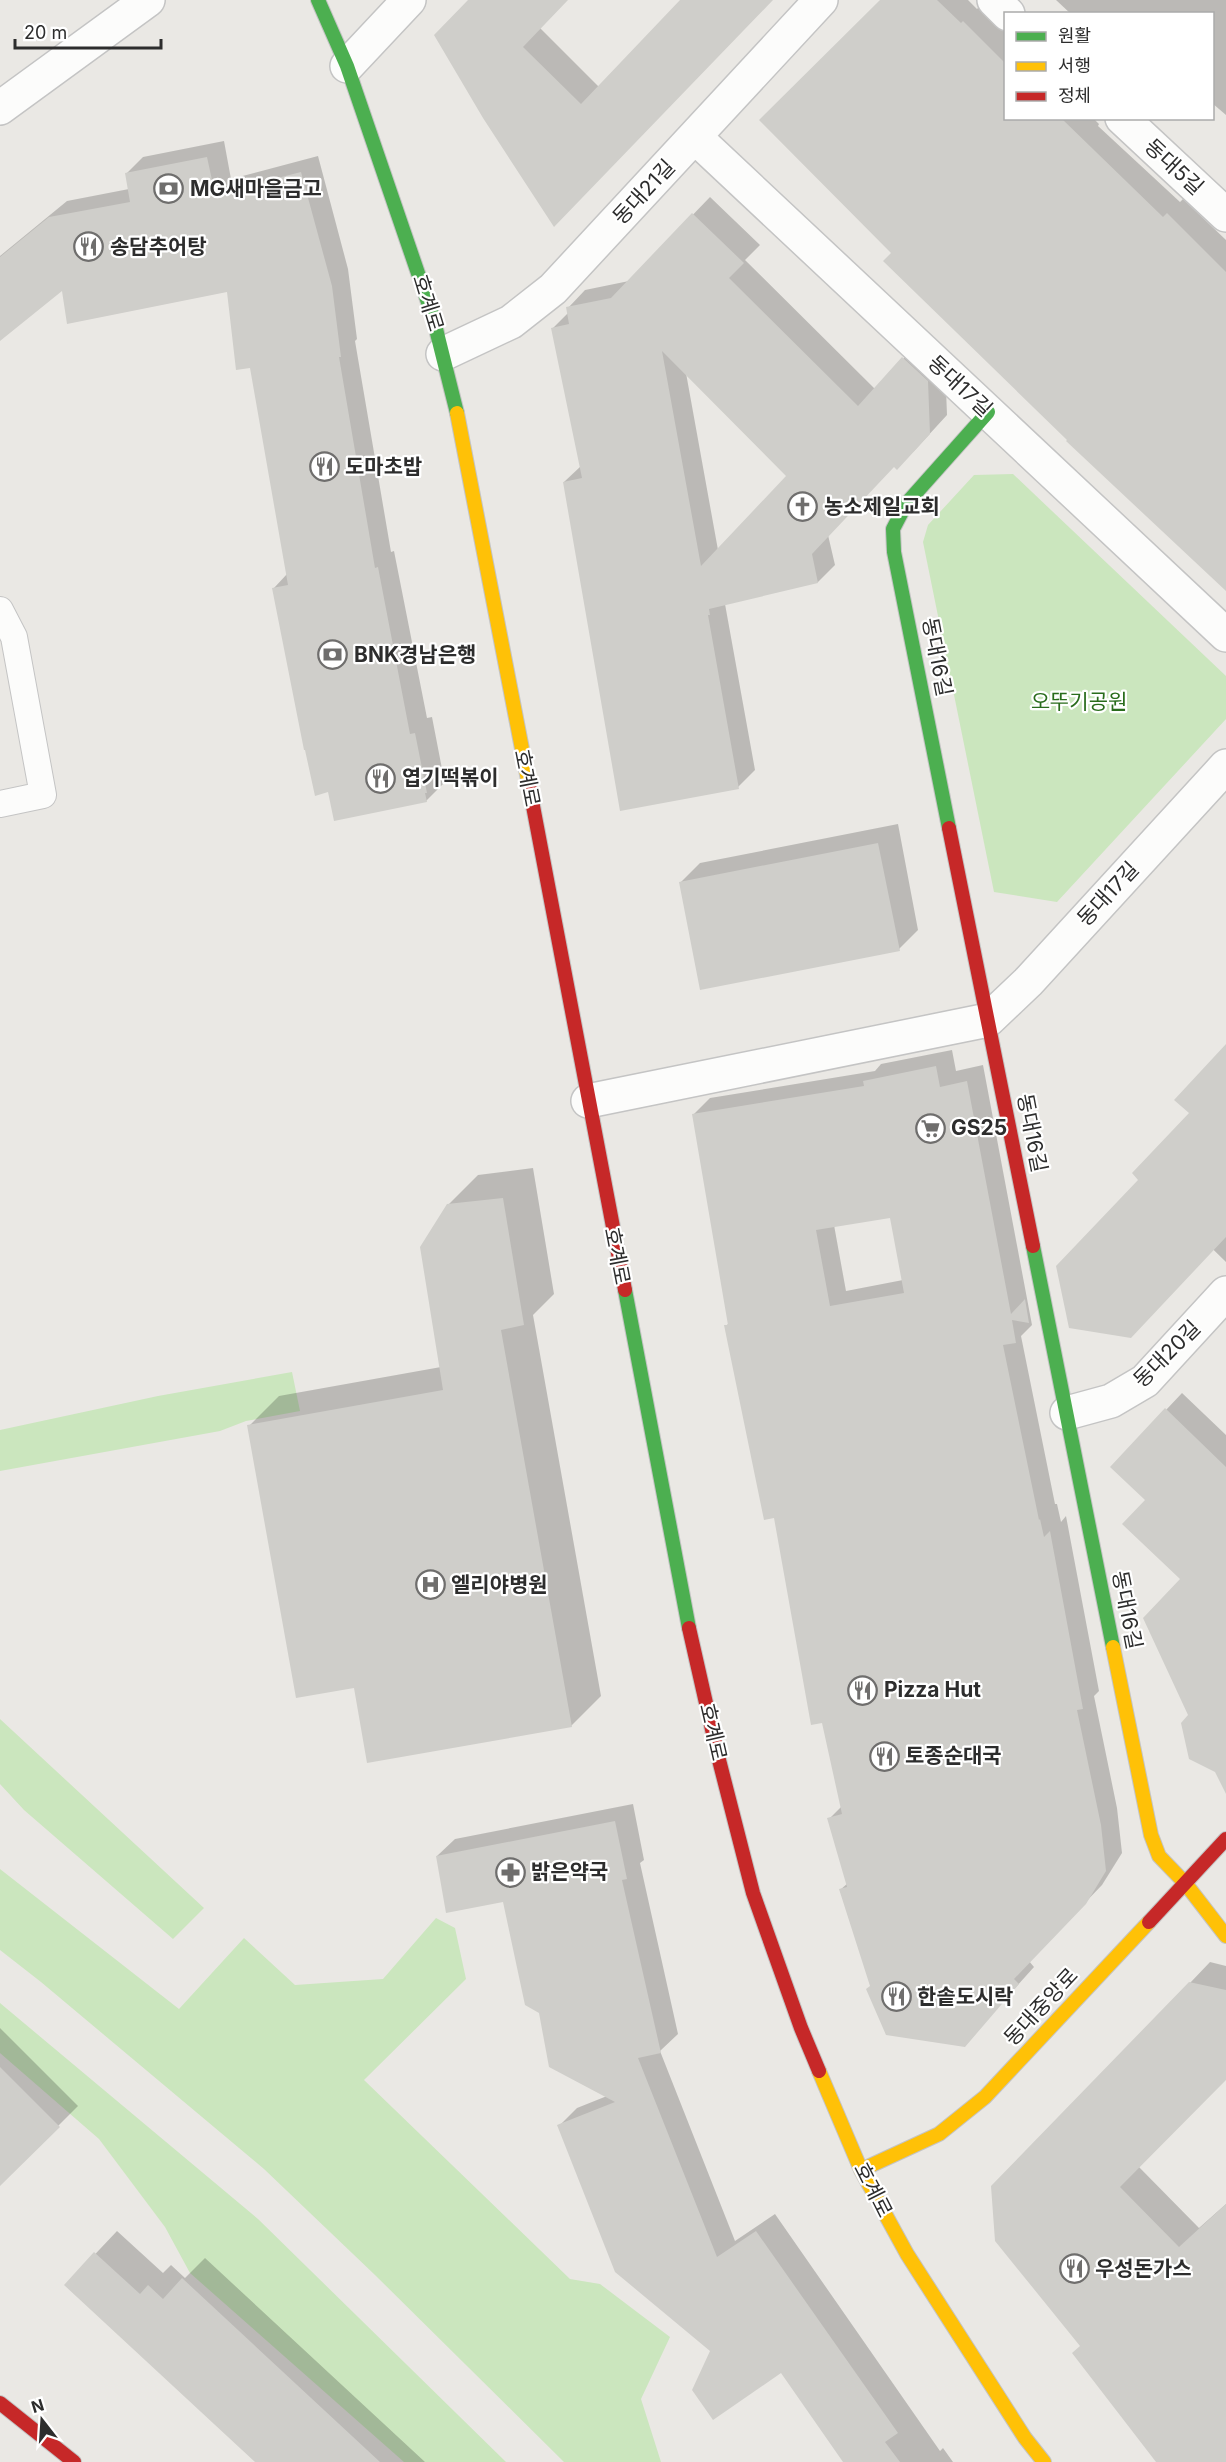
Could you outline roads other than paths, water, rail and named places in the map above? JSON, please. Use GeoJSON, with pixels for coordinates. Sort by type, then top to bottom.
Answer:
{"type":"FeatureCollection","features":[{"type":"Feature","properties":{"kind":"street"},"geometry":{"type":"LineString","coordinates":[[0,108],[148,0]]}},
{"type":"Feature","properties":{"kind":"street","name":"호계로"},"geometry":{"type":"LineString","coordinates":[[318,0],[347,66],[426,295],[443,354],[465,448],[689,1629],[753,1893],[801,2028],[861,2170],[907,2254],[1024,2438],[1044,2462]]}},
{"type":"Feature","properties":{"kind":"street"},"geometry":{"type":"LineString","coordinates":[[347,66],[409,0]]}},
{"type":"Feature","properties":{"kind":"street","name":"동대21길"},"geometry":{"type":"LineString","coordinates":[[443,354],[511,322],[554,289],[821,0]]}},
{"type":"Feature","properties":{"kind":"street"},"geometry":{"type":"LineString","coordinates":[[994,0],[1006,12]]}},
{"type":"Feature","properties":{"kind":"street","name":"동대5길"},"geometry":{"type":"LineString","coordinates":[[1124,120],[1226,215]]}},
{"type":"Feature","properties":{"kind":"street","name":"동대17길"},"geometry":{"type":"LineString","coordinates":[[694,137],[1226,635]]}},
{"type":"Feature","properties":{"kind":"street","name":"동대16길"},"geometry":{"type":"LineString","coordinates":[[988,412],[906,504],[893,529],[894,552],[1151,1835],[1159,1856],[1185,1883],[1226,1936]]}},
{"type":"Feature","properties":{"kind":"street","name":"동대17길"},"geometry":{"type":"LineString","coordinates":[[988,1020],[1028,982],[1226,766]]}},
{"type":"Feature","properties":{"kind":"street"},"geometry":{"type":"LineString","coordinates":[[588,1101],[988,1020]]}},
{"type":"Feature","properties":{"kind":"street","name":"동대20길"},"geometry":{"type":"LineString","coordinates":[[1067,1413],[1111,1401],[1146,1381],[1226,1293]]}},
{"type":"Feature","properties":{"kind":"street","name":"동대중앙로"},"geometry":{"type":"LineString","coordinates":[[861,2170],[939,2134],[985,2097],[1226,1839]]}},
{"type":"Feature","properties":{"kind":"street"},"geometry":{"type":"LineString","coordinates":[[0,2403],[74,2462]]}},
{"type":"Feature","properties":{"kind":"lane"},"geometry":{"type":"LineString","coordinates":[[0,610],[14,637],[43,795],[0,804]]}},
{"type":"Feature","properties":{"kind":"place","name":"MG새마을금고"},"geometry":{"type":"Point","coordinates":[169,189]}},
{"type":"Feature","properties":{"kind":"place","name":"송담추어탕"},"geometry":{"type":"Point","coordinates":[89,247]}},
{"type":"Feature","properties":{"kind":"place","name":"도마초밥"},"geometry":{"type":"Point","coordinates":[324,467]}},
{"type":"Feature","properties":{"kind":"place","name":"농소제일교회"},"geometry":{"type":"Point","coordinates":[803,507]}},
{"type":"Feature","properties":{"kind":"place","name":"BNK경남은행"},"geometry":{"type":"Point","coordinates":[333,655]}},
{"type":"Feature","properties":{"kind":"place","name":"엽기떡볶이"},"geometry":{"type":"Point","coordinates":[381,778]}},
{"type":"Feature","properties":{"kind":"place","name":"GS25"},"geometry":{"type":"Point","coordinates":[930,1128]}},
{"type":"Feature","properties":{"kind":"place","name":"엘리야병원"},"geometry":{"type":"Point","coordinates":[430,1585]}},
{"type":"Feature","properties":{"kind":"place","name":"Pizza Hut"},"geometry":{"type":"Point","coordinates":[863,1690]}},
{"type":"Feature","properties":{"kind":"place","name":"토종순대국"},"geometry":{"type":"Point","coordinates":[884,1756]}},
{"type":"Feature","properties":{"kind":"place","name":"밝은약국"},"geometry":{"type":"Point","coordinates":[510,1872]}},
{"type":"Feature","properties":{"kind":"place","name":"한솥도시락"},"geometry":{"type":"Point","coordinates":[896,1997]}},
{"type":"Feature","properties":{"kind":"place","name":"우성돈가스"},"geometry":{"type":"Point","coordinates":[1074,2269]}},
{"type":"Feature","properties":{"kind":"park label","name":"오뚜기공원"},"geometry":{"type":"Point","coordinates":[1079,702]}}]}
